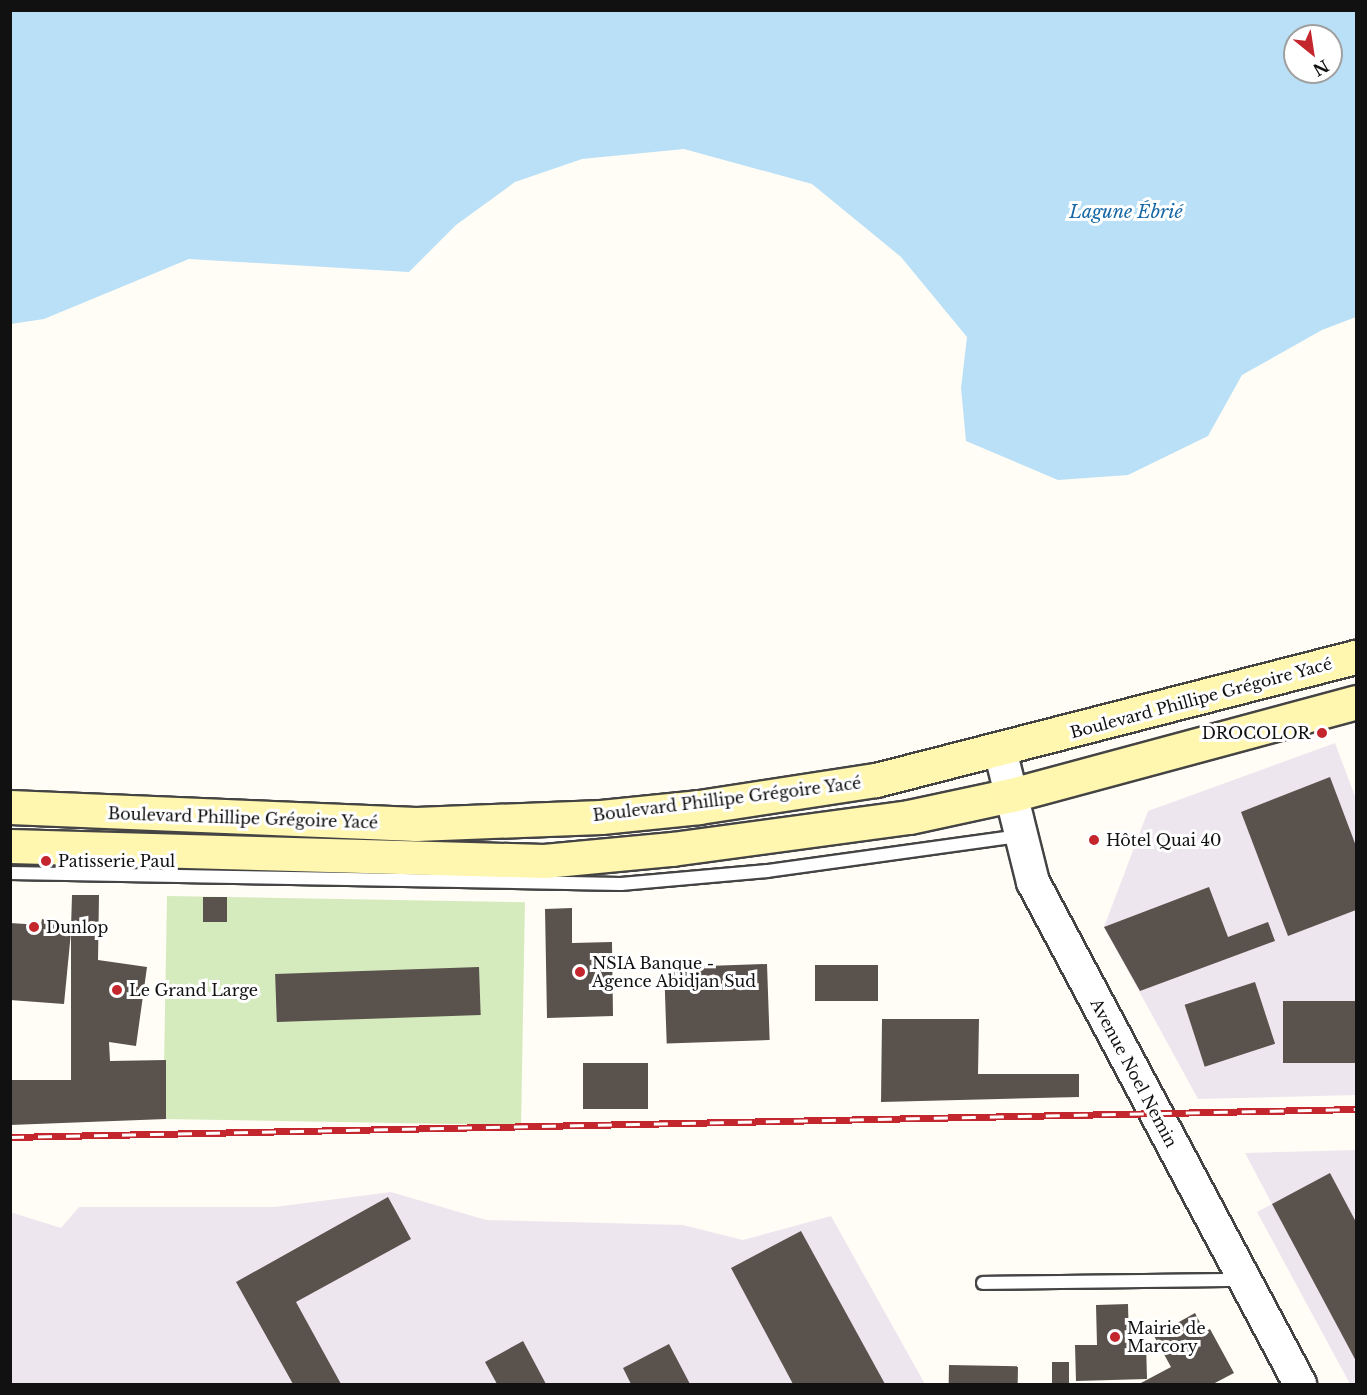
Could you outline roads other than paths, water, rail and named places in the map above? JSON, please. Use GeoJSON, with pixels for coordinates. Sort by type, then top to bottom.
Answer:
{"type":"FeatureCollection","features":[{"type":"Feature","properties":{"kind":"main road","name":"Boulevard Phillipe Grégoire Yacé"},"geometry":{"type":"LineString","coordinates":[[10,807],[416,824],[601,817],[808,792],[1000,750],[1356,657]]}},
{"type":"Feature","properties":{"kind":"main road","name":"Boulevard Phillipe Grégoire Yacé"},"geometry":{"type":"LineString","coordinates":[[10,846],[544,861],[844,826],[1012,795],[1356,702]]}},
{"type":"Feature","properties":{"kind":"street","name":"Avenue Noel Nemin"},"geometry":{"type":"LineString","coordinates":[[1000,750],[1012,795],[1018,836],[1033,882],[1299,1384]]}},
{"type":"Feature","properties":{"kind":"lane"},"geometry":{"type":"LineString","coordinates":[[10,873],[621,885],[767,871],[1018,836]]}},
{"type":"Feature","properties":{"kind":"lane"},"geometry":{"type":"LineString","coordinates":[[983,1283],[1244,1280]]}},
{"type":"Feature","properties":{"kind":"water","name":"Lagune Ébrié"},"geometry":{"type":"Polygon","coordinates":[[[11,10],[1356,11],[1356,317],[1322,330],[1242,375],[1208,436],[1128,475],[1058,480],[966,441],[961,388],[967,337],[901,257],[812,184],[684,149],[582,159],[515,182],[456,225],[409,272],[189,259],[44,319],[11,324],[11,10]]]}},
{"type":"Feature","properties":{"kind":"railway"},"geometry":{"type":"LineString","coordinates":[[10,1137],[1356,1109]]}},
{"type":"Feature","properties":{"kind":"place","name":"DROCOLOR"},"geometry":{"type":"Point","coordinates":[1322,733]}},
{"type":"Feature","properties":{"kind":"place","name":"Hôtel Quai 40"},"geometry":{"type":"Point","coordinates":[1094,840]}},
{"type":"Feature","properties":{"kind":"place","name":"Patisserie Paul"},"geometry":{"type":"Point","coordinates":[46,861]}},
{"type":"Feature","properties":{"kind":"place","name":"Dunlop"},"geometry":{"type":"Point","coordinates":[34,927]}},
{"type":"Feature","properties":{"kind":"place","name":"NSIA Banque - Agence Abidjan Sud"},"geometry":{"type":"Point","coordinates":[580,972]}},
{"type":"Feature","properties":{"kind":"place","name":"Le Grand Large"},"geometry":{"type":"Point","coordinates":[117,990]}},
{"type":"Feature","properties":{"kind":"place","name":"Mairie de Marcory"},"geometry":{"type":"Point","coordinates":[1115,1337]}}]}
